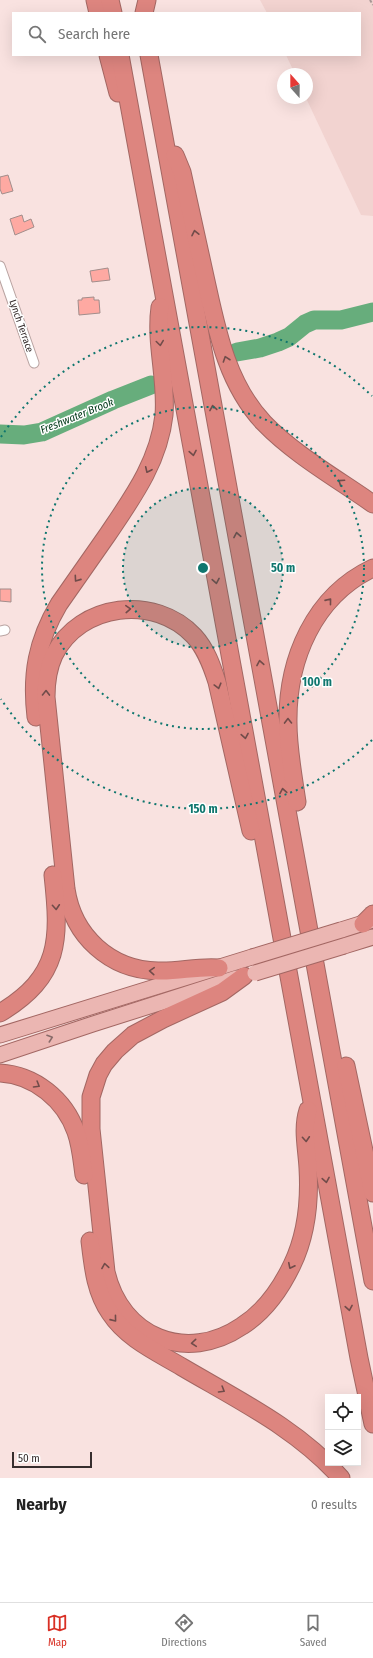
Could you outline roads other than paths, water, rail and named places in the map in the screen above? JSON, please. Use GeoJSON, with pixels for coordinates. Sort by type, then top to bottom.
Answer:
{"type":"FeatureCollection","features":[{"type":"Feature","properties":{"kind":"highway"},"geometry":{"type":"LineString","coordinates":[[95,0],[98,12]]}},
{"type":"Feature","properties":{"kind":"highway"},"geometry":{"type":"LineString","coordinates":[[110,0],[113,12]]}},
{"type":"Feature","properties":{"kind":"highway"},"geometry":{"type":"LineString","coordinates":[[139,0],[142,12]]}},
{"type":"Feature","properties":{"kind":"highway"},"geometry":{"type":"LineString","coordinates":[[142,12],[147,0]]}},
{"type":"Feature","properties":{"kind":"highway"},"geometry":{"type":"LineString","coordinates":[[108,56],[115,86],[132,117]]}},
{"type":"Feature","properties":{"kind":"highway"},"geometry":{"type":"LineString","coordinates":[[120,56],[357,1351],[373,1424]]}},
{"type":"Feature","properties":{"kind":"highway"},"geometry":{"type":"LineString","coordinates":[[149,56],[373,1281]]}},
{"type":"Feature","properties":{"kind":"highway"},"geometry":{"type":"LineString","coordinates":[[164,136],[175,155],[182,172],[218,332],[228,367],[240,390],[259,418],[285,442],[373,504]]}},
{"type":"Feature","properties":{"kind":"highway"},"geometry":{"type":"LineString","coordinates":[[0,1013],[23,997],[38,982],[50,960],[56,940],[56,906],[35,708],[34,681],[36,660],[43,636],[55,612],[135,495],[155,453],[162,426],[164,403],[164,376],[158,324],[164,291]]}},
{"type":"Feature","properties":{"kind":"highway"},"geometry":{"type":"LineString","coordinates":[[293,843],[298,811],[290,756],[288,717],[290,686],[294,667],[307,634],[326,604],[342,587],[373,568]]}},
{"type":"Feature","properties":{"kind":"highway"},"geometry":{"type":"LineString","coordinates":[[219,968],[158,971],[141,970],[126,966],[109,958],[95,946],[82,932],[73,914],[66,889],[46,697],[48,676],[52,661],[59,647],[73,631],[88,620],[104,613],[139,609],[158,613],[172,619],[186,628],[199,642],[209,660],[217,682],[253,840],[269,869]]}},
{"type":"Feature","properties":{"kind":"highway"},"geometry":{"type":"LineString","coordinates":[[250,975],[222,992],[163,1019],[126,1040],[107,1060],[96,1081],[90,1106],[91,1129],[106,1272],[116,1301],[126,1315],[135,1323],[155,1336],[174,1342],[186,1343],[207,1341],[228,1334],[242,1326],[254,1317],[270,1299],[285,1278],[292,1264],[302,1240],[306,1224],[309,1184],[305,1127],[311,1101]]}},
{"type":"Feature","properties":{"kind":"highway"},"geometry":{"type":"LineString","coordinates":[[326,1021],[342,1050],[373,1193]]}},
{"type":"Feature","properties":{"kind":"highway"},"geometry":{"type":"LineString","coordinates":[[0,1073],[20,1076],[40,1087],[60,1104],[72,1122],[78,1136],[82,1157],[94,1275],[100,1295],[116,1321],[130,1335],[144,1344],[296,1436],[321,1457],[341,1478]]}},
{"type":"Feature","properties":{"kind":"main road"},"geometry":{"type":"LineString","coordinates":[[0,1034],[341,930],[370,924]]}},
{"type":"Feature","properties":{"kind":"main road"},"geometry":{"type":"LineString","coordinates":[[0,1055],[93,1024],[344,946],[370,924]]}},
{"type":"Feature","properties":{"kind":"street","name":"Lynch Terrace"},"geometry":{"type":"LineString","coordinates":[[0,266],[34,363]]}},
{"type":"Feature","properties":{"kind":"waterway","name":"Freshwater Brook"},"geometry":{"type":"LineString","coordinates":[[237,352],[260,348],[278,342],[289,337],[305,324],[314,320],[341,320],[373,312]]}},
{"type":"Feature","properties":{"kind":"waterway","name":"Freshwater Brook"},"geometry":{"type":"LineString","coordinates":[[0,434],[24,435],[42,432],[113,400],[151,385]]}}]}
